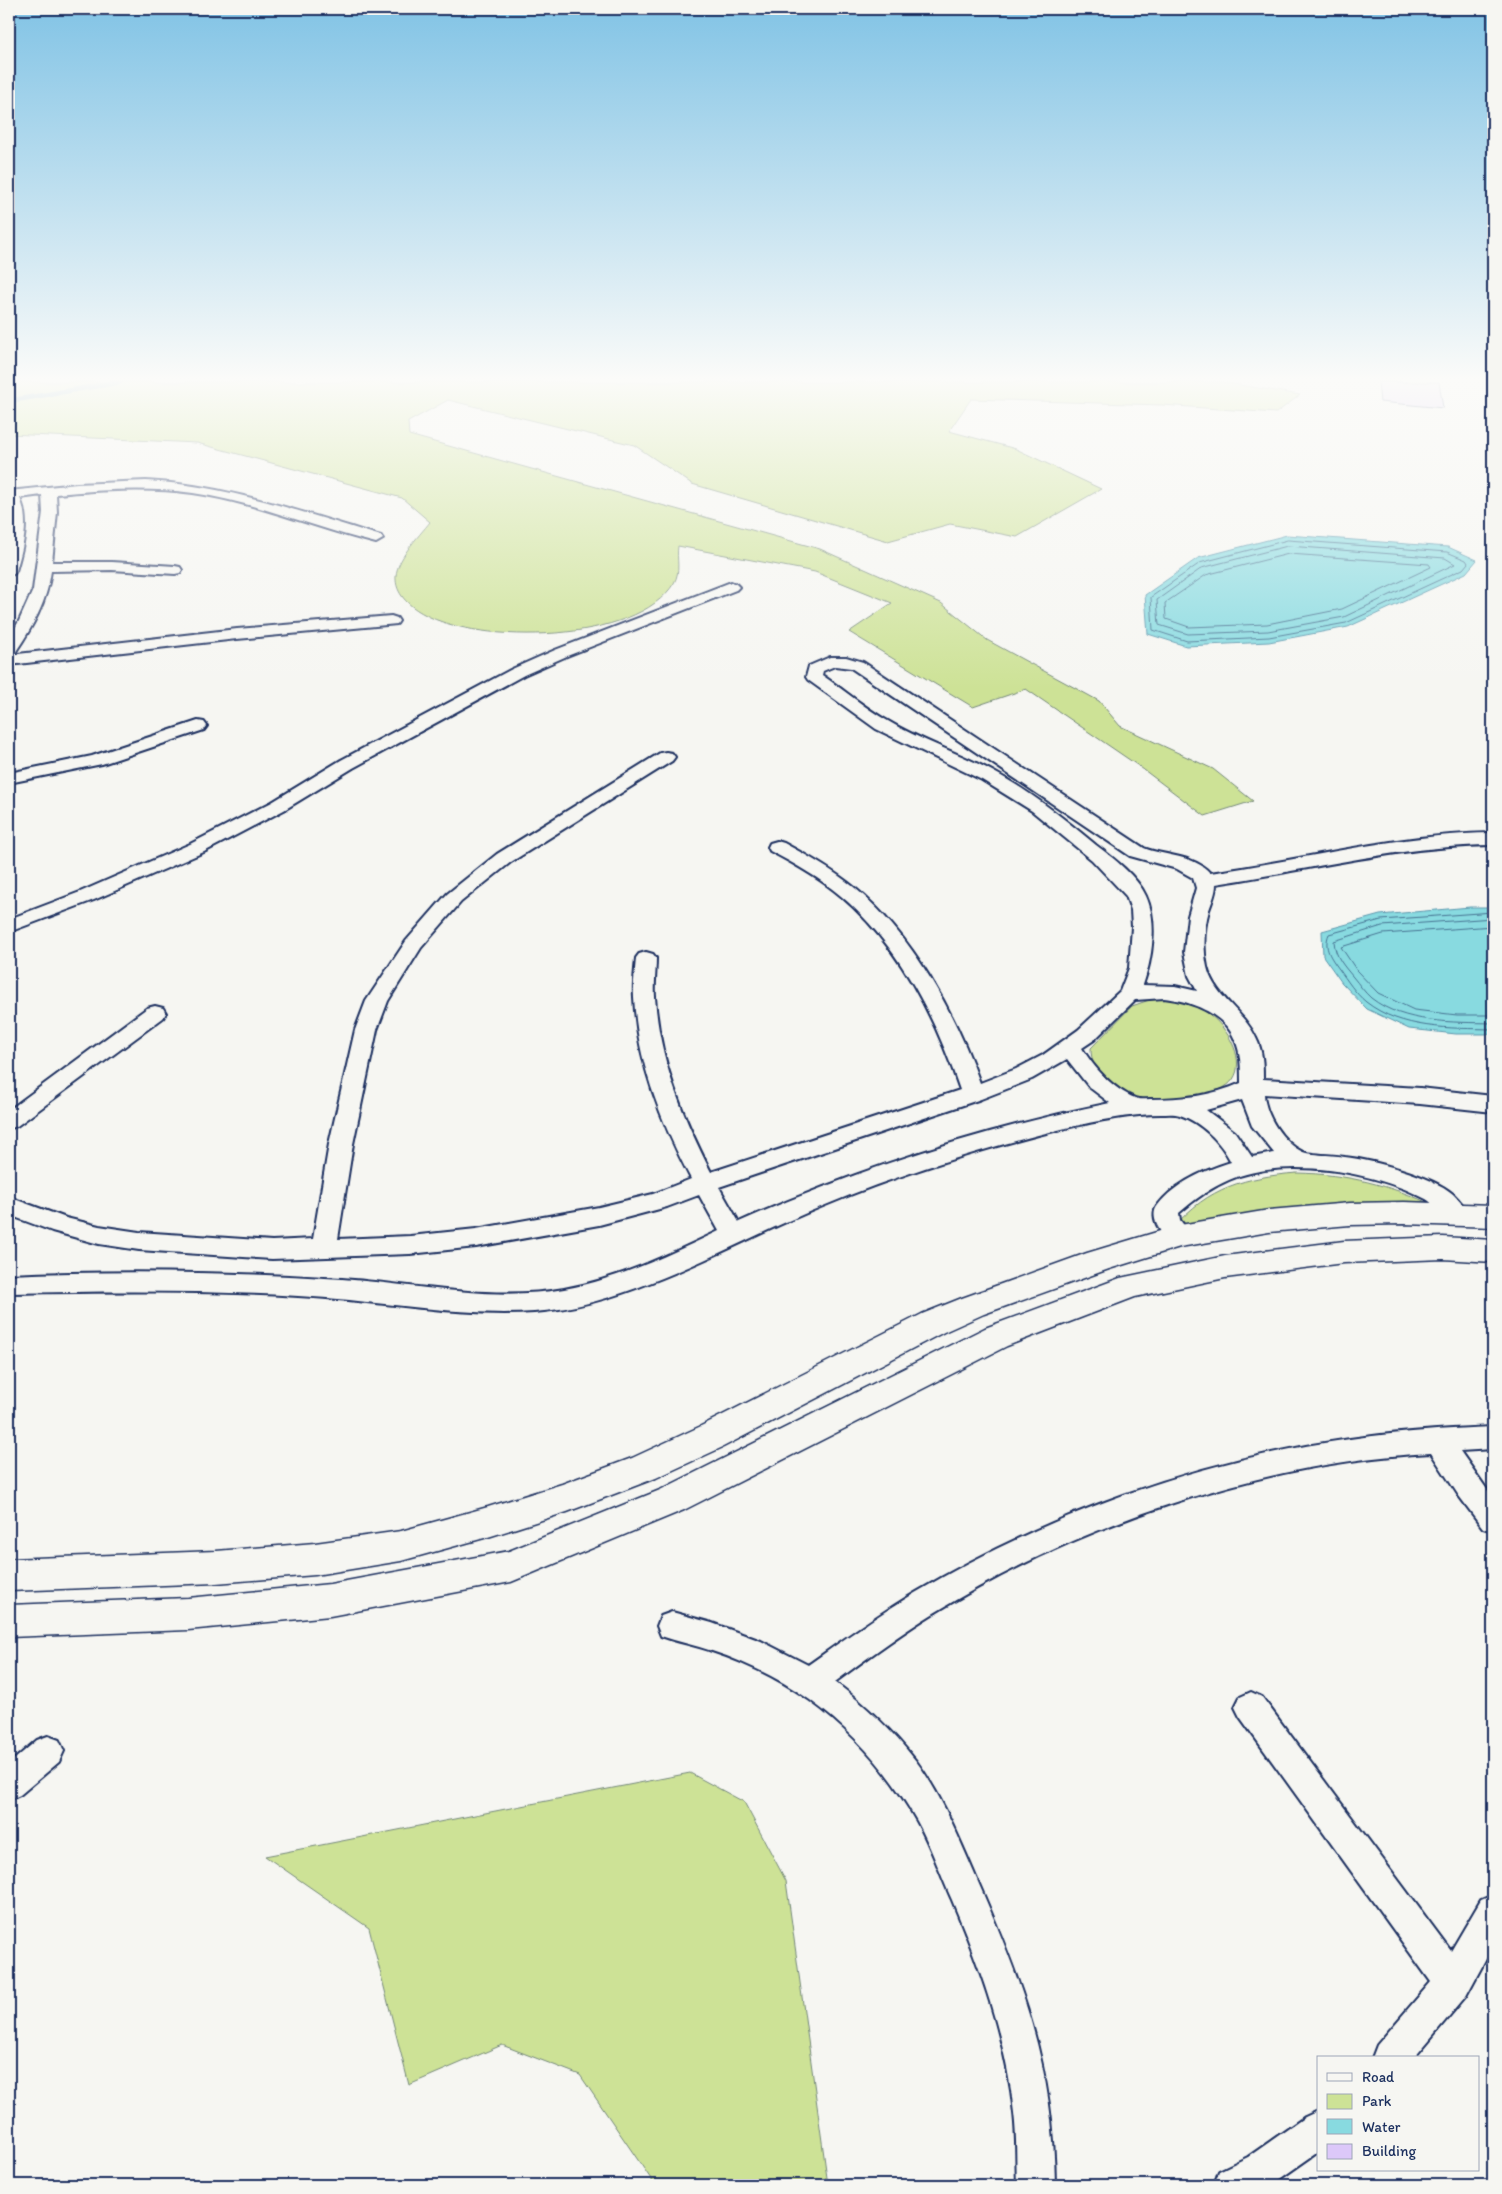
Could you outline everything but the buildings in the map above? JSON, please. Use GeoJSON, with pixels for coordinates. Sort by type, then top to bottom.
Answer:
{"type":"FeatureCollection","features":[{"type":"Feature","properties":{"kind":"street"},"geometry":{"type":"LineString","coordinates":[[9,571],[17,544],[17,506],[10,495],[49,491],[124,485],[197,490],[229,496],[376,539]]}},
{"type":"Feature","properties":{"kind":"street"},"geometry":{"type":"LineString","coordinates":[[9,650],[27,621],[41,590],[50,512],[49,491]]}},
{"type":"Feature","properties":{"kind":"street"},"geometry":{"type":"LineString","coordinates":[[44,567],[112,566],[175,570]]}},
{"type":"Feature","properties":{"kind":"street"},"geometry":{"type":"LineString","coordinates":[[9,926],[87,896],[197,848],[278,806],[347,764],[518,672],[561,653],[731,587]]}},
{"type":"Feature","properties":{"kind":"street"},"geometry":{"type":"LineString","coordinates":[[9,660],[169,641],[391,621]]}},
{"type":"Feature","properties":{"kind":"street"},"geometry":{"type":"LineString","coordinates":[[9,1206],[61,1225],[139,1241],[272,1250],[410,1245],[538,1228],[659,1201],[705,1183],[973,1094],[1024,1074],[1051,1060],[1086,1035],[1129,994],[1139,968],[1142,927],[1141,910],[1136,895],[1125,881],[1062,824],[1038,807],[988,776],[882,725],[814,677],[815,669],[825,663],[833,662],[857,665],[1137,852],[1148,857],[1194,868],[1205,880],[1206,889],[1198,916],[1194,956],[1200,982],[1246,1038],[1253,1064],[1253,1100],[1257,1115],[1266,1130],[1285,1151],[1299,1161]]}},
{"type":"Feature","properties":{"kind":"street"},"geometry":{"type":"LineString","coordinates":[[9,778],[96,760],[198,726]]}},
{"type":"Feature","properties":{"kind":"street"},"geometry":{"type":"LineString","coordinates":[[324,1248],[341,1144],[366,1030],[377,1001],[413,945],[454,898],[504,858],[666,757]]}},
{"type":"Feature","properties":{"kind":"street"},"geometry":{"type":"LineString","coordinates":[[1205,880],[1421,843],[1462,839],[1493,839]]}},
{"type":"Feature","properties":{"kind":"street"},"geometry":{"type":"LineString","coordinates":[[777,847],[843,887],[891,938],[931,995],[948,1026],[973,1094]]}},
{"type":"Feature","properties":{"kind":"street"},"geometry":{"type":"LineString","coordinates":[[1125,881],[1157,867],[1184,865]]}},
{"type":"Feature","properties":{"kind":"street"},"geometry":{"type":"LineString","coordinates":[[646,958],[642,984],[654,1056],[666,1097],[683,1139],[734,1236]]}},
{"type":"Feature","properties":{"kind":"street"},"geometry":{"type":"LineString","coordinates":[[1129,994],[1153,991],[1178,993],[1204,1001],[1226,1013]]}},
{"type":"Feature","properties":{"kind":"street"},"geometry":{"type":"LineString","coordinates":[[9,1121],[155,1013]]}},
{"type":"Feature","properties":{"kind":"street"},"geometry":{"type":"LineString","coordinates":[[1070,1046],[1091,1078],[1108,1092],[1134,1107]]}},
{"type":"Feature","properties":{"kind":"street"},"geometry":{"type":"LineString","coordinates":[[9,1284],[136,1281],[225,1283],[372,1291],[497,1302],[558,1299],[592,1293],[628,1283],[671,1266],[769,1219],[877,1175],[922,1159],[1034,1128],[1134,1107],[1180,1106],[1232,1096],[1253,1086],[1420,1096],[1493,1104]]}},
{"type":"Feature","properties":{"kind":"street"},"geometry":{"type":"LineString","coordinates":[[1180,1106],[1203,1118],[1223,1133],[1232,1142],[1245,1167]]}},
{"type":"Feature","properties":{"kind":"street"},"geometry":{"type":"LineString","coordinates":[[1225,1267],[1200,1256],[1168,1223],[1166,1212],[1182,1196],[1200,1184],[1245,1167],[1270,1162],[1328,1162],[1386,1175],[1443,1199],[1457,1215],[1456,1232],[1443,1248]]}},
{"type":"Feature","properties":{"kind":"street"},"geometry":{"type":"LineString","coordinates":[[9,1575],[206,1567],[315,1560],[401,1546],[488,1522],[567,1497],[644,1468],[711,1437],[933,1323],[973,1306],[1098,1261],[1180,1236],[1269,1220],[1341,1215],[1404,1213],[1493,1216]]}},
{"type":"Feature","properties":{"kind":"street"},"geometry":{"type":"LineString","coordinates":[[9,1621],[188,1614],[330,1600],[511,1566],[672,1500],[996,1337],[1131,1286],[1225,1267],[1344,1252],[1443,1248],[1493,1250]]}},
{"type":"Feature","properties":{"kind":"street"},"geometry":{"type":"LineString","coordinates":[[810,1682],[876,1635],[941,1593],[1015,1554],[1074,1527],[1142,1500],[1280,1461],[1342,1450],[1438,1440],[1493,1438]]}},
{"type":"Feature","properties":{"kind":"street"},"geometry":{"type":"LineString","coordinates":[[1438,1440],[1493,1519]]}},
{"type":"Feature","properties":{"kind":"street"},"geometry":{"type":"LineString","coordinates":[[672,1626],[708,1635],[743,1647],[777,1662],[810,1682],[843,1707],[868,1730],[903,1770],[927,1807],[948,1848],[1008,1996],[1023,2054],[1033,2116],[1036,2185]]}},
{"type":"Feature","properties":{"kind":"street"},"geometry":{"type":"LineString","coordinates":[[1251,1707],[1453,1983]]}},
{"type":"Feature","properties":{"kind":"street"},"geometry":{"type":"LineString","coordinates":[[9,1784],[48,1751]]}},
{"type":"Feature","properties":{"kind":"street"},"geometry":{"type":"LineString","coordinates":[[1392,2056],[1453,1983],[1493,1912]]}},
{"type":"Feature","properties":{"kind":"street"},"geometry":{"type":"LineString","coordinates":[[1233,2185],[1261,2170],[1317,2131]]}},
{"type":"Feature","properties":{"kind":"green space"},"geometry":{"type":"Polygon","coordinates":[[[351,484],[587,484],[820,549],[941,603],[987,640],[1099,701],[1120,726],[1213,769],[1253,801],[1205,816],[1140,767],[1026,689],[973,707],[849,632],[892,603],[815,572],[678,546],[678,569],[674,583],[655,603],[627,618],[593,628],[556,633],[518,634],[481,631],[449,624],[414,608],[402,596],[397,586],[396,573],[403,557],[430,522],[402,498],[351,484]]]}},
{"type":"Feature","properties":{"kind":"green space"},"geometry":{"type":"Polygon","coordinates":[[[693,484],[1091,484],[1101,489],[1017,537],[950,524],[888,541],[693,484]]]}},
{"type":"Feature","properties":{"kind":"green space"},"geometry":{"type":"Polygon","coordinates":[[[1152,999],[1173,1000],[1192,1004],[1216,1020],[1228,1035],[1235,1051],[1237,1068],[1235,1076],[1230,1082],[1223,1088],[1207,1093],[1144,1099],[1125,1094],[1100,1075],[1092,1058],[1091,1048],[1132,1006],[1152,999]]]}},
{"type":"Feature","properties":{"kind":"green space"},"geometry":{"type":"Polygon","coordinates":[[[1297,1173],[1351,1178],[1368,1182],[1401,1192],[1435,1206],[1174,1227],[1200,1202],[1229,1186],[1245,1181],[1297,1173]]]}},
{"type":"Feature","properties":{"kind":"green space"},"geometry":{"type":"Polygon","coordinates":[[[690,1773],[744,1802],[786,1881],[828,2185],[655,2185],[580,2075],[502,2045],[409,2085],[369,1928],[265,1856],[690,1773]]]}},
{"type":"Feature","properties":{"kind":"water"},"geometry":{"type":"Polygon","coordinates":[[[1287,535],[1448,547],[1477,560],[1466,573],[1348,627],[1269,642],[1186,646],[1148,634],[1145,595],[1198,558],[1287,535]]]}},
{"type":"Feature","properties":{"kind":"water"},"geometry":{"type":"Polygon","coordinates":[[[1470,907],[1493,907],[1493,1034],[1456,1034],[1409,1029],[1367,1009],[1342,983],[1323,956],[1322,931],[1380,915],[1470,907]]]}}]}
